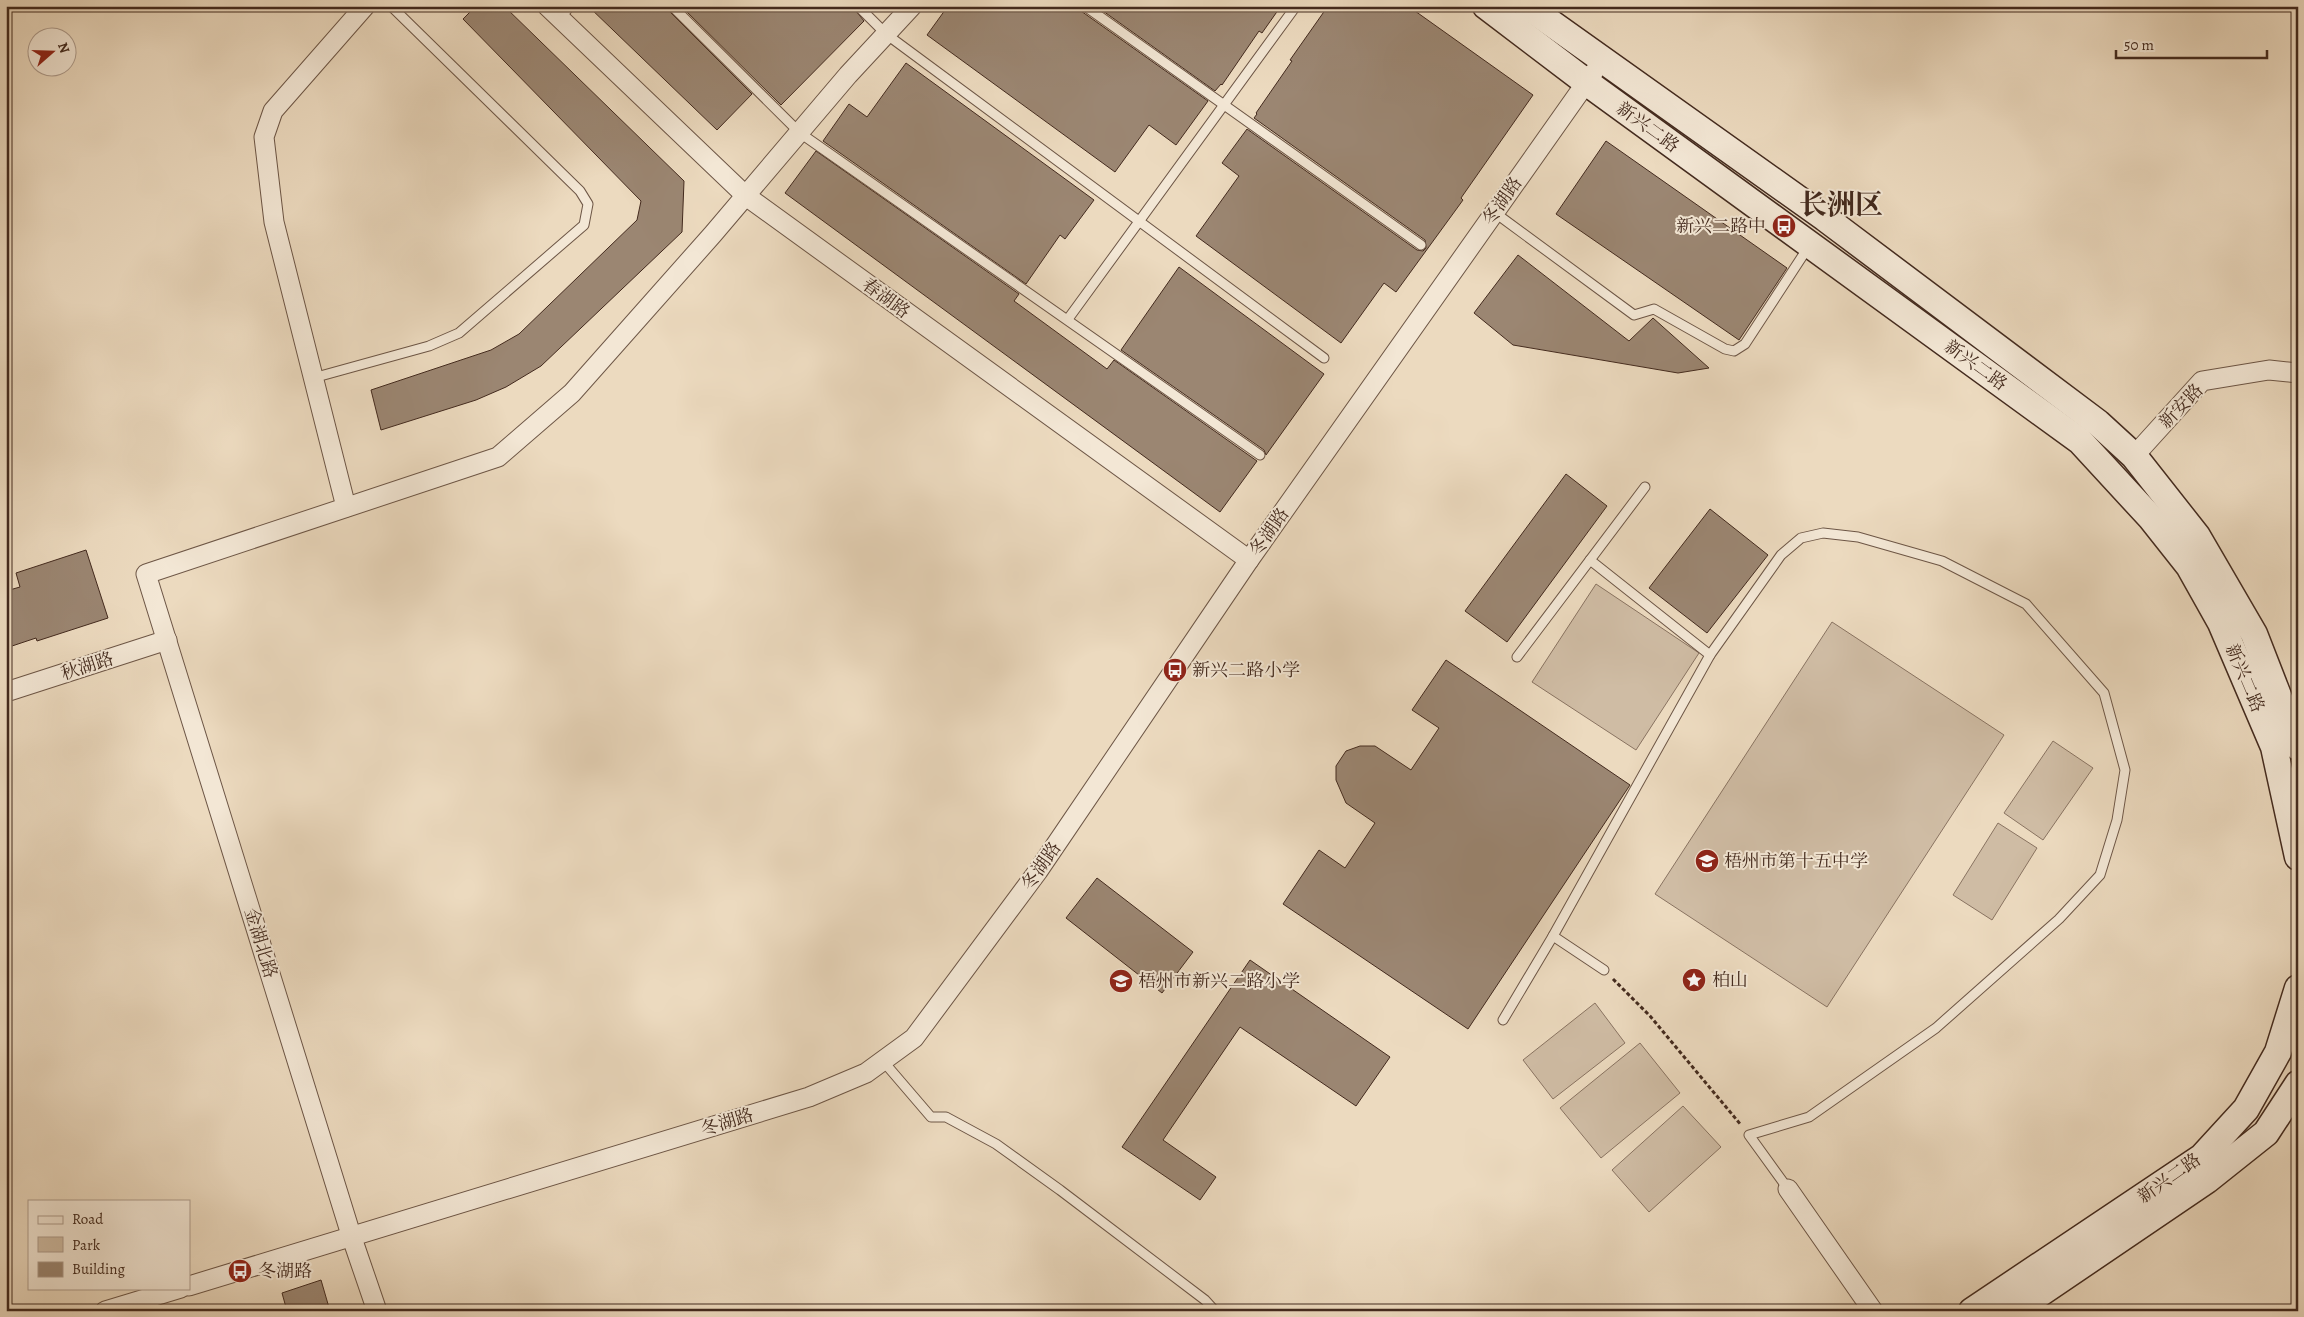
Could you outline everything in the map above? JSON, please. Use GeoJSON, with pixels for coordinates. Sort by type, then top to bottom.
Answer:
{"type":"FeatureCollection","features":[{"type":"Feature","properties":{"kind":"main road","name":"新兴二路"},"geometry":{"type":"LineString","coordinates":[[1486,6],[1586,82],[2080,441],[2151,518],[2189,566],[2221,623],[2274,747],[2298,856]]}},
{"type":"Feature","properties":{"kind":"main road","name":"新兴二路"},"geometry":{"type":"LineString","coordinates":[[1527,6],[1825,218],[2098,423],[2134,456],[2197,536],[2254,634],[2298,747]]}},
{"type":"Feature","properties":{"kind":"main road","name":"新兴二路"},"geometry":{"type":"LineString","coordinates":[[1972,1311],[2202,1157],[2246,1109],[2288,1049],[2298,988]]}},
{"type":"Feature","properties":{"kind":"main road","name":"新兴二路"},"geometry":{"type":"LineString","coordinates":[[2014,1311],[2222,1169],[2266,1133],[2298,1084]]}},
{"type":"Feature","properties":{"kind":"street"},"geometry":{"type":"LineString","coordinates":[[366,6],[273,111],[264,137],[274,222],[346,507],[498,456],[572,393],[912,6]]}},
{"type":"Feature","properties":{"kind":"street","name":"春湖路"},"geometry":{"type":"LineString","coordinates":[[559,10],[746,196],[1249,560]]}},
{"type":"Feature","properties":{"kind":"street","name":"冬湖路"},"geometry":{"type":"LineString","coordinates":[[190,1286],[352,1238],[809,1097],[866,1073],[914,1038],[1038,871],[1249,560],[1602,60]]}},
{"type":"Feature","properties":{"kind":"street","name":"新安路"},"geometry":{"type":"LineString","coordinates":[[2134,456],[2202,381],[2269,370],[2298,373]]}},
{"type":"Feature","properties":{"kind":"street","name":"金湖北路"},"geometry":{"type":"LineString","coordinates":[[346,507],[146,574],[352,1238],[377,1311]]}},
{"type":"Feature","properties":{"kind":"street","name":"秋湖路"},"geometry":{"type":"LineString","coordinates":[[6,692],[167,640]]}},
{"type":"Feature","properties":{"kind":"street"},"geometry":{"type":"LineString","coordinates":[[1788,1189],[1873,1311]]}},
{"type":"Feature","properties":{"kind":"street"},"geometry":{"type":"LineString","coordinates":[[105,1311],[175,1290]]}},
{"type":"Feature","properties":{"kind":"lane"},"geometry":{"type":"LineString","coordinates":[[313,378],[429,346],[459,333],[584,225],[588,204],[580,191],[391,6]]}},
{"type":"Feature","properties":{"kind":"lane"},"geometry":{"type":"LineString","coordinates":[[672,6],[800,133],[1260,455]]}},
{"type":"Feature","properties":{"kind":"lane"},"geometry":{"type":"LineString","coordinates":[[858,6],[886,34],[1324,358]]}},
{"type":"Feature","properties":{"kind":"lane"},"geometry":{"type":"LineString","coordinates":[[1085,6],[1421,245]]}},
{"type":"Feature","properties":{"kind":"lane"},"geometry":{"type":"LineString","coordinates":[[1068,319],[1296,6]]}},
{"type":"Feature","properties":{"kind":"lane"},"geometry":{"type":"LineString","coordinates":[[1494,212],[1634,315],[1654,309],[1725,349],[1734,351],[1745,344],[1810,244]]}},
{"type":"Feature","properties":{"kind":"lane"},"geometry":{"type":"LineString","coordinates":[[1517,657],[1645,488]]}},
{"type":"Feature","properties":{"kind":"lane"},"geometry":{"type":"LineString","coordinates":[[1503,1020],[1553,936],[1710,655],[1781,555],[1801,538],[1823,533],[1858,536],[1942,560],[2026,604],[2104,693],[2125,770],[2117,820],[2100,875],[2059,918],[1936,1028],[1809,1117],[1749,1135],[1788,1189]]}},
{"type":"Feature","properties":{"kind":"lane"},"geometry":{"type":"LineString","coordinates":[[1590,560],[1710,655]]}},
{"type":"Feature","properties":{"kind":"lane"},"geometry":{"type":"LineString","coordinates":[[1553,936],[1604,970]]}},
{"type":"Feature","properties":{"kind":"lane"},"geometry":{"type":"LineString","coordinates":[[883,1061],[931,1117],[946,1117],[996,1144],[1068,1195],[1205,1300],[1215,1311]]}},
{"type":"Feature","properties":{"kind":"path"},"geometry":{"type":"LineString","coordinates":[[1604,970],[1650,1016],[1749,1135]]}},
{"type":"Feature","properties":{"kind":"green space"},"geometry":{"type":"Polygon","coordinates":[[[1596,584],[1699,653],[1636,750],[1532,682],[1596,584]]]}},
{"type":"Feature","properties":{"kind":"green space"},"geometry":{"type":"Polygon","coordinates":[[[1832,622],[2004,735],[1827,1007],[1655,894],[1832,622]]]}},
{"type":"Feature","properties":{"kind":"green space"},"geometry":{"type":"Polygon","coordinates":[[[2053,741],[2093,768],[2043,840],[2004,813],[2053,741]]]}},
{"type":"Feature","properties":{"kind":"green space"},"geometry":{"type":"Polygon","coordinates":[[[1998,823],[2037,848],[1992,920],[1953,895],[1998,823]]]}},
{"type":"Feature","properties":{"kind":"green space"},"geometry":{"type":"Polygon","coordinates":[[[1595,1003],[1625,1043],[1553,1099],[1523,1060],[1595,1003]]]}},
{"type":"Feature","properties":{"kind":"green space"},"geometry":{"type":"Polygon","coordinates":[[[1640,1043],[1680,1093],[1601,1158],[1560,1108],[1640,1043]]]}},
{"type":"Feature","properties":{"kind":"green space"},"geometry":{"type":"Polygon","coordinates":[[[1683,1106],[1721,1147],[1649,1212],[1612,1170],[1683,1106]]]}},
{"type":"Feature","properties":{"kind":"building"},"geometry":{"type":"Polygon","coordinates":[[[476,6],[504,6],[684,181],[682,232],[541,366],[506,387],[476,400],[381,430],[371,390],[491,350],[519,334],[637,220],[641,201],[463,19],[476,6]]]}},
{"type":"Feature","properties":{"kind":"building"},"geometry":{"type":"Polygon","coordinates":[[[588,6],[666,6],[752,94],[717,130],[588,6]]]}},
{"type":"Feature","properties":{"kind":"building"},"geometry":{"type":"Polygon","coordinates":[[[681,6],[852,6],[864,21],[781,105],[681,6]]]}},
{"type":"Feature","properties":{"kind":"building"},"geometry":{"type":"Polygon","coordinates":[[[948,6],[1079,6],[1081,11],[1208,101],[1176,145],[1149,125],[1115,172],[927,35],[948,6]]]}},
{"type":"Feature","properties":{"kind":"building"},"geometry":{"type":"Polygon","coordinates":[[[1096,6],[1281,6],[1262,33],[1259,31],[1222,85],[1215,91],[1096,6]]]}},
{"type":"Feature","properties":{"kind":"building"},"geometry":{"type":"Polygon","coordinates":[[[1328,6],[1408,6],[1533,95],[1461,198],[1463,200],[1396,292],[1384,283],[1341,343],[1196,236],[1239,176],[1222,163],[1247,129],[1417,250],[1423,251],[1426,248],[1425,240],[1254,118],[1292,61],[1290,60],[1328,6]]]}},
{"type":"Feature","properties":{"kind":"building"},"geometry":{"type":"Polygon","coordinates":[[[906,63],[1094,200],[1065,239],[1060,235],[1026,284],[823,141],[849,104],[867,117],[906,63]]]}},
{"type":"Feature","properties":{"kind":"building"},"geometry":{"type":"Polygon","coordinates":[[[1606,141],[1787,268],[1739,340],[1556,214],[1606,141]]]}},
{"type":"Feature","properties":{"kind":"building"},"geometry":{"type":"Polygon","coordinates":[[[816,151],[1019,294],[1014,301],[1107,369],[1114,360],[1257,461],[1220,512],[785,193],[816,151]]]}},
{"type":"Feature","properties":{"kind":"building"},"geometry":{"type":"Polygon","coordinates":[[[1518,255],[1629,341],[1653,318],[1709,368],[1678,373],[1513,345],[1474,313],[1518,255]]]}},
{"type":"Feature","properties":{"kind":"building"},"geometry":{"type":"Polygon","coordinates":[[[1179,267],[1324,374],[1266,455],[1264,450],[1121,350],[1179,267]]]}},
{"type":"Feature","properties":{"kind":"building"},"geometry":{"type":"Polygon","coordinates":[[[1566,474],[1607,506],[1507,642],[1465,611],[1566,474]]]}},
{"type":"Feature","properties":{"kind":"building"},"geometry":{"type":"Polygon","coordinates":[[[1710,509],[1768,555],[1707,633],[1649,588],[1710,509]]]}},
{"type":"Feature","properties":{"kind":"building"},"geometry":{"type":"Polygon","coordinates":[[[86,550],[108,618],[37,641],[36,638],[6,648],[6,591],[20,587],[16,573],[86,550]]]}},
{"type":"Feature","properties":{"kind":"building"},"geometry":{"type":"Polygon","coordinates":[[[1446,660],[1630,785],[1468,1029],[1283,904],[1319,850],[1345,868],[1375,823],[1346,803],[1336,780],[1336,766],[1346,751],[1360,746],[1375,746],[1411,770],[1439,728],[1412,710],[1446,660]]]}},
{"type":"Feature","properties":{"kind":"building"},"geometry":{"type":"Polygon","coordinates":[[[1097,878],[1193,952],[1162,993],[1066,918],[1097,878]]]}},
{"type":"Feature","properties":{"kind":"building"},"geometry":{"type":"Polygon","coordinates":[[[1250,960],[1390,1057],[1356,1106],[1240,1027],[1163,1140],[1216,1177],[1200,1200],[1122,1147],[1250,960]]]}},
{"type":"Feature","properties":{"kind":"building"},"geometry":{"type":"Polygon","coordinates":[[[321,1280],[330,1311],[287,1311],[282,1293],[321,1280]]]}},
{"type":"Feature","properties":{"kind":"place","name":"新兴二路中"},"geometry":{"type":"Point","coordinates":[1784,226]}},
{"type":"Feature","properties":{"kind":"place","name":"新兴二路小学"},"geometry":{"type":"Point","coordinates":[1175,670]}},
{"type":"Feature","properties":{"kind":"place","name":"梧州市第十五中学"},"geometry":{"type":"Point","coordinates":[1707,861]}},
{"type":"Feature","properties":{"kind":"place","name":"柏山"},"geometry":{"type":"Point","coordinates":[1694,980]}},
{"type":"Feature","properties":{"kind":"place","name":"梧州市新兴二路小学"},"geometry":{"type":"Point","coordinates":[1121,981]}},
{"type":"Feature","properties":{"kind":"place","name":"冬湖路"},"geometry":{"type":"Point","coordinates":[240,1271]}},
{"type":"Feature","properties":{"kind":"district","name":"长洲区"},"geometry":{"type":"Point","coordinates":[1841,204]}}]}
